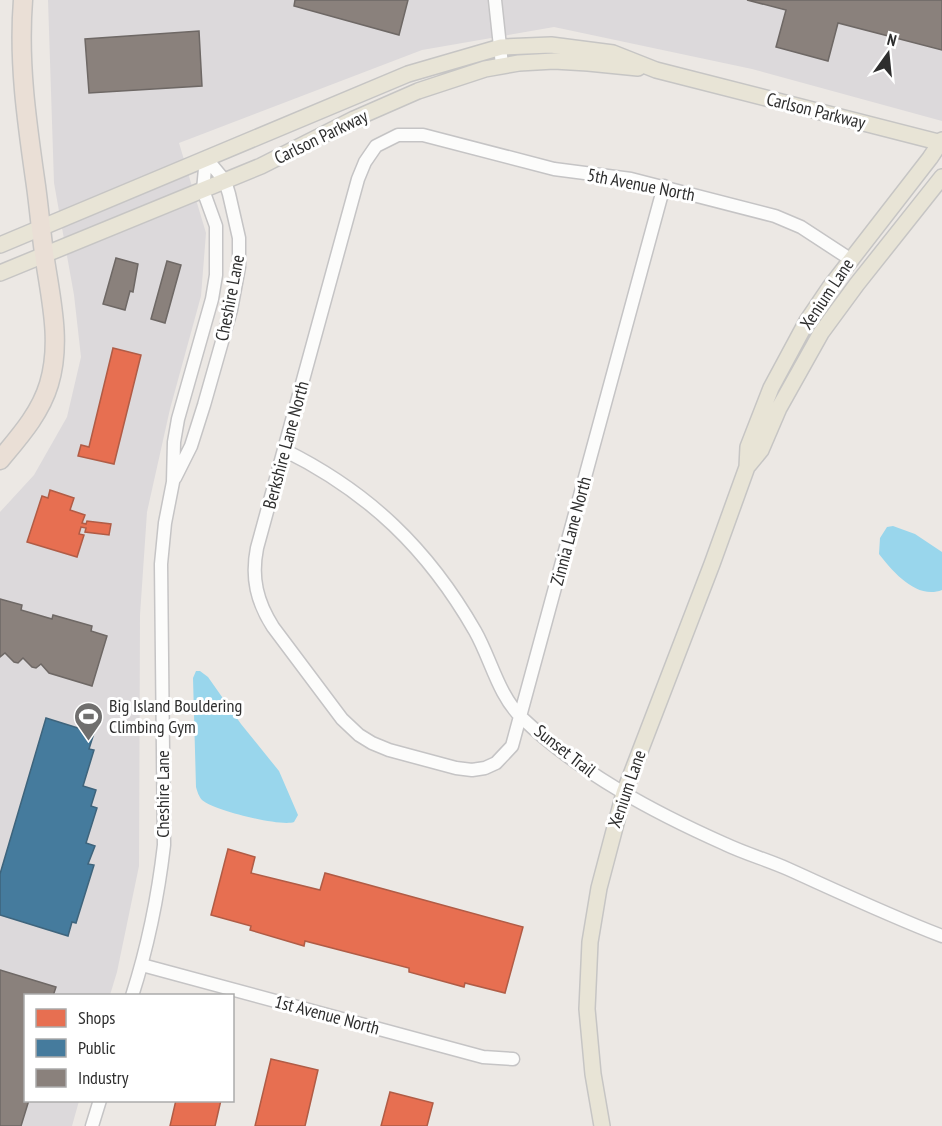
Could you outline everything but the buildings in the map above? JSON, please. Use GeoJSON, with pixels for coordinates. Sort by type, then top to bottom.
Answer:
{"type":"FeatureCollection","features":[{"type":"Feature","properties":{"kind":"highway"},"geometry":{"type":"LineString","coordinates":[[0,460],[30,423],[42,403],[54,362],[54,325],[50,284],[44,255],[22,88],[20,31],[23,0]]}},
{"type":"Feature","properties":{"kind":"main road","name":"Carlson Parkway"},"geometry":{"type":"LineString","coordinates":[[0,245],[408,74],[501,47],[551,45],[613,53],[656,70],[942,142]]}},
{"type":"Feature","properties":{"kind":"main road","name":"Carlson Parkway"},"geometry":{"type":"LineString","coordinates":[[0,273],[261,166],[354,119],[418,91],[485,69],[502,65],[554,61],[656,70]]}},
{"type":"Feature","properties":{"kind":"main road","name":"Xenium Lane"},"geometry":{"type":"LineString","coordinates":[[602,1126],[592,1065],[587,1009],[590,942],[599,888],[624,793],[747,467],[748,447],[771,388],[807,321],[850,259],[942,142]]}},
{"type":"Feature","properties":{"kind":"main road","name":"Xenium Lane"},"geometry":{"type":"LineString","coordinates":[[747,467],[761,450],[779,408],[821,333],[942,177]]}},
{"type":"Feature","properties":{"kind":"street"},"geometry":{"type":"LineString","coordinates":[[495,0],[502,65]]}},
{"type":"Feature","properties":{"kind":"street","name":"Berkshire Lane North"},"geometry":{"type":"LineString","coordinates":[[389,750],[365,740],[352,730],[336,712],[264,613],[257,597],[254,581],[256,556],[358,179],[365,162],[376,146],[398,135],[423,135]]}},
{"type":"Feature","properties":{"kind":"street","name":"5th Avenue North"},"geometry":{"type":"LineString","coordinates":[[423,135],[554,169],[664,186],[776,216],[801,227],[850,259]]}},
{"type":"Feature","properties":{"kind":"street","name":"Cheshire Lane"},"geometry":{"type":"LineString","coordinates":[[173,482],[191,446],[231,310],[237,278],[239,238],[236,218],[225,181],[206,158]]}},
{"type":"Feature","properties":{"kind":"street","name":"Cheshire Lane"},"geometry":{"type":"LineString","coordinates":[[133,994],[142,965],[159,886],[164,845],[161,564],[165,523],[173,482],[174,442],[178,419],[212,299],[216,274],[216,226],[203,190],[206,158]]}},
{"type":"Feature","properties":{"kind":"street","name":"Zinnia Lane North"},"geometry":{"type":"LineString","coordinates":[[389,750],[456,768],[472,770],[485,768],[501,759],[514,741],[664,186]]}},
{"type":"Feature","properties":{"kind":"street","name":"Sunset Trail"},"geometry":{"type":"LineString","coordinates":[[284,450],[349,487],[388,519],[424,556],[458,603],[479,639],[500,687],[521,717],[595,776],[665,816],[726,845],[787,868],[942,936]]}},
{"type":"Feature","properties":{"kind":"street","name":"1st Avenue North"},"geometry":{"type":"LineString","coordinates":[[142,965],[483,1057],[513,1059]]}},
{"type":"Feature","properties":{"kind":"street"},"geometry":{"type":"LineString","coordinates":[[92,1126],[100,1102]]}},
{"type":"Feature","properties":{"kind":"shaded area"},"geometry":{"type":"Polygon","coordinates":[[[48,0],[942,0],[942,121],[752,69],[554,27],[422,50],[179,143],[206,233],[201,296],[170,409],[147,512],[140,615],[139,866],[110,994],[24,994],[24,1102],[79,1102],[72,1126],[0,1126],[0,512],[34,475],[67,417],[81,357],[74,295],[54,183],[48,0]]]}},
{"type":"Feature","properties":{"kind":"water"},"geometry":{"type":"Polygon","coordinates":[[[893,526],[915,534],[942,552],[942,590],[933,592],[915,588],[898,576],[879,554],[880,538],[887,527],[893,526]]]}},
{"type":"Feature","properties":{"kind":"water"},"geometry":{"type":"Polygon","coordinates":[[[196,671],[208,677],[241,724],[279,771],[298,815],[294,822],[275,822],[247,817],[209,804],[200,797],[196,787],[193,678],[196,671]]]}},
{"type":"Feature","properties":{"kind":"place","name":"Big Island Bouldering Climbing Gym"},"geometry":{"type":"Point","coordinates":[88,742]}}]}
